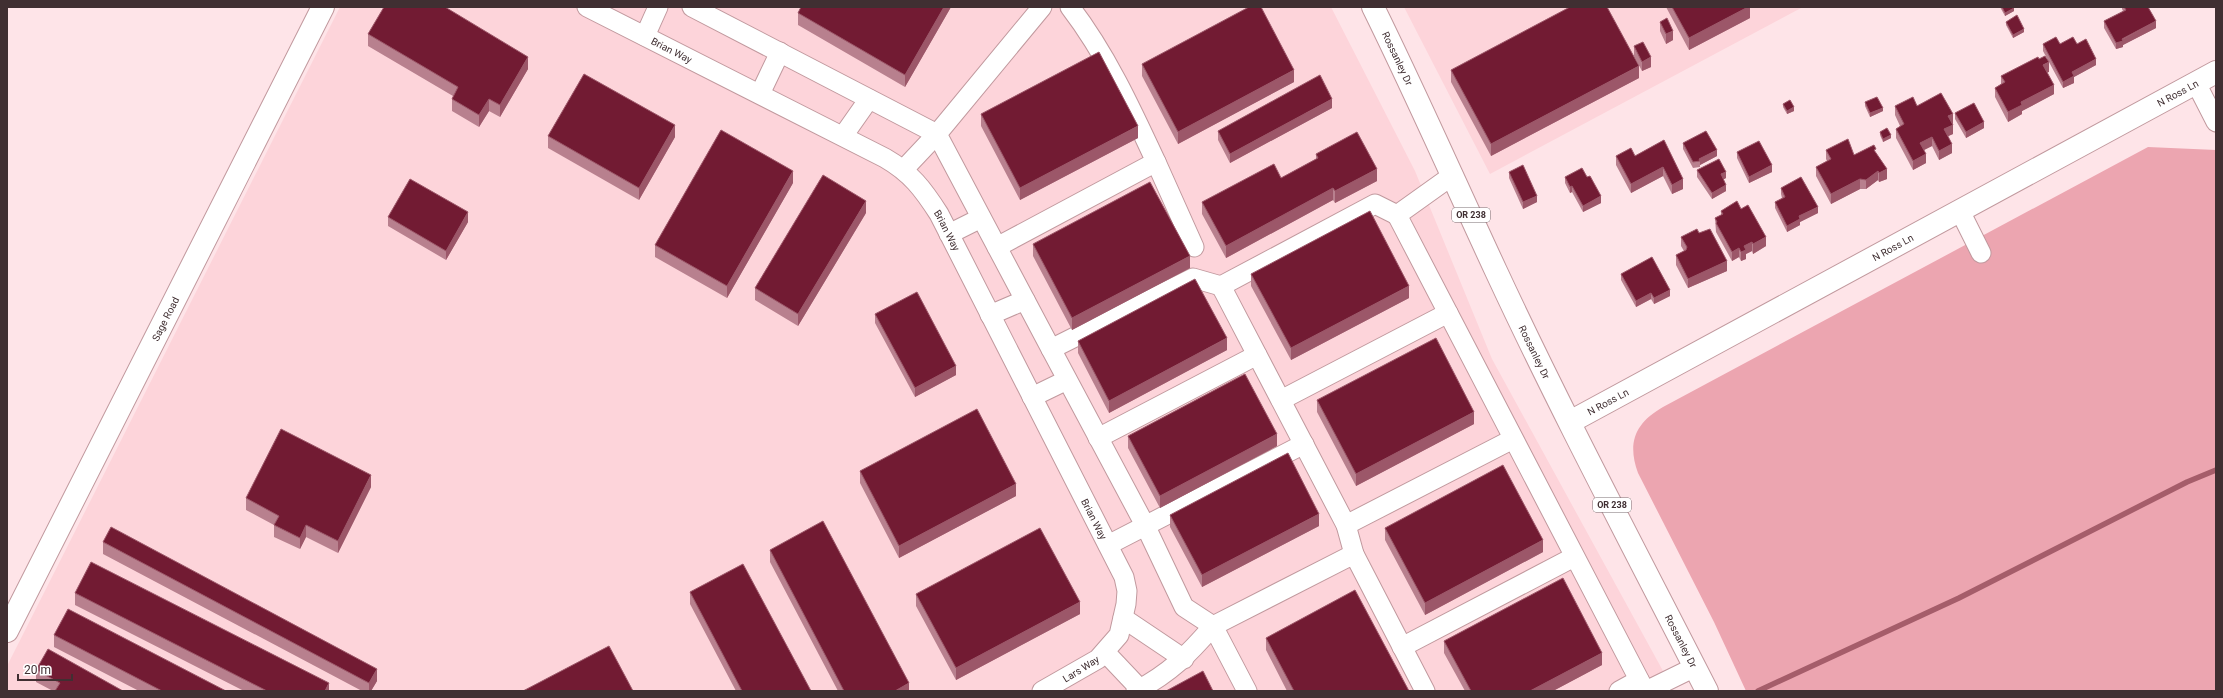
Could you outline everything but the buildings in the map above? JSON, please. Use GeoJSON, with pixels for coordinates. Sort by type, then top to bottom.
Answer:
{"type":"FeatureCollection","features":[{"type":"Feature","properties":{"kind":"main road","name":"Sage Road"},"geometry":{"type":"LineString","coordinates":[[7,631],[322,7]]}},
{"type":"Feature","properties":{"kind":"main road","name":"Rossanley Dr"},"geometry":{"type":"LineString","coordinates":[[1373,7],[1415,92],[1496,271],[1570,422],[1707,691]]}},
{"type":"Feature","properties":{"kind":"main road","name":"N Ross Ln"},"geometry":{"type":"LineString","coordinates":[[1570,422],[2216,72]]}},
{"type":"Feature","properties":{"kind":"street","name":"Brian Way"},"geometry":{"type":"LineString","coordinates":[[587,7],[843,136],[904,169],[927,195],[949,234],[1124,577],[1127,591],[1123,618]]}},
{"type":"Feature","properties":{"kind":"street"},"geometry":{"type":"LineString","coordinates":[[645,36],[658,7]]}},
{"type":"Feature","properties":{"kind":"street"},"geometry":{"type":"LineString","coordinates":[[692,7],[937,134],[1146,527],[1184,607],[1212,626],[1247,691]]}},
{"type":"Feature","properties":{"kind":"street"},"geometry":{"type":"LineString","coordinates":[[904,169],[937,134],[1042,7]]}},
{"type":"Feature","properties":{"kind":"street"},"geometry":{"type":"LineString","coordinates":[[1070,7],[1088,30],[1126,97],[1194,247]]}},
{"type":"Feature","properties":{"kind":"street"},"geometry":{"type":"LineString","coordinates":[[760,94],[780,52]]}},
{"type":"Feature","properties":{"kind":"street"},"geometry":{"type":"LineString","coordinates":[[2196,83],[2216,122]]}},
{"type":"Feature","properties":{"kind":"street"},"geometry":{"type":"LineString","coordinates":[[843,136],[869,99]]}},
{"type":"Feature","properties":{"kind":"street"},"geometry":{"type":"LineString","coordinates":[[997,247],[1156,162]]}},
{"type":"Feature","properties":{"kind":"street"},"geometry":{"type":"LineString","coordinates":[[1397,215],[1453,175]]}},
{"type":"Feature","properties":{"kind":"street"},"geometry":{"type":"LineString","coordinates":[[1051,349],[1193,278],[1221,286],[1375,204],[1397,215],[1574,557],[1644,687]]}},
{"type":"Feature","properties":{"kind":"street"},"geometry":{"type":"LineString","coordinates":[[1960,211],[1981,253]]}},
{"type":"Feature","properties":{"kind":"street"},"geometry":{"type":"LineString","coordinates":[[949,234],[981,218]]}},
{"type":"Feature","properties":{"kind":"street"},"geometry":{"type":"LineString","coordinates":[[1221,286],[1346,525],[1354,554],[1426,691]]}},
{"type":"Feature","properties":{"kind":"street"},"geometry":{"type":"LineString","coordinates":[[990,315],[1025,300]]}},
{"type":"Feature","properties":{"kind":"street"},"geometry":{"type":"LineString","coordinates":[[1281,400],[1448,313]]}},
{"type":"Feature","properties":{"kind":"street"},"geometry":{"type":"LineString","coordinates":[[1098,438],[1257,355]]}},
{"type":"Feature","properties":{"kind":"street"},"geometry":{"type":"LineString","coordinates":[[1032,397],[1067,380]]}},
{"type":"Feature","properties":{"kind":"street"},"geometry":{"type":"LineString","coordinates":[[1346,525],[1513,438]]}},
{"type":"Feature","properties":{"kind":"street"},"geometry":{"type":"LineString","coordinates":[[1108,545],[1146,527],[1304,444]]}},
{"type":"Feature","properties":{"kind":"street"},"geometry":{"type":"LineString","coordinates":[[1105,652],[1138,690],[1157,680],[1184,659],[1212,626],[1354,554]]}},
{"type":"Feature","properties":{"kind":"street"},"geometry":{"type":"LineString","coordinates":[[1402,646],[1574,557]]}},
{"type":"Feature","properties":{"kind":"street"},"geometry":{"type":"LineString","coordinates":[[1123,618],[1184,659]]}},
{"type":"Feature","properties":{"kind":"street","name":"Lars Way"},"geometry":{"type":"LineString","coordinates":[[1042,691],[1098,659],[1119,635],[1123,618]]}},
{"type":"Feature","properties":{"kind":"street"},"geometry":{"type":"LineString","coordinates":[[1619,691],[1644,687],[1695,667]]}},
{"type":"Feature","properties":{"kind":"shaded area"},"geometry":{"type":"Polygon","coordinates":[[[340,7],[1331,7],[1415,171],[1492,359],[1674,691],[7,691],[7,666],[340,7]]]}},
{"type":"Feature","properties":{"kind":"shaded area"},"geometry":{"type":"Polygon","coordinates":[[[1404,7],[1803,7],[1490,174],[1404,7]]]}},
{"type":"Feature","properties":{"kind":"shaded area"},"geometry":{"type":"Polygon","coordinates":[[[2148,147],[2216,150],[2216,691],[1746,691],[1714,622],[1638,473],[1633,452],[1636,435],[1640,427],[1653,413],[1663,407],[2148,147]]]}},
{"type":"Feature","properties":{"kind":"waterway"},"geometry":{"type":"LineString","coordinates":[[1758,691],[1959,598],[2187,482],[2216,470]]}}]}
